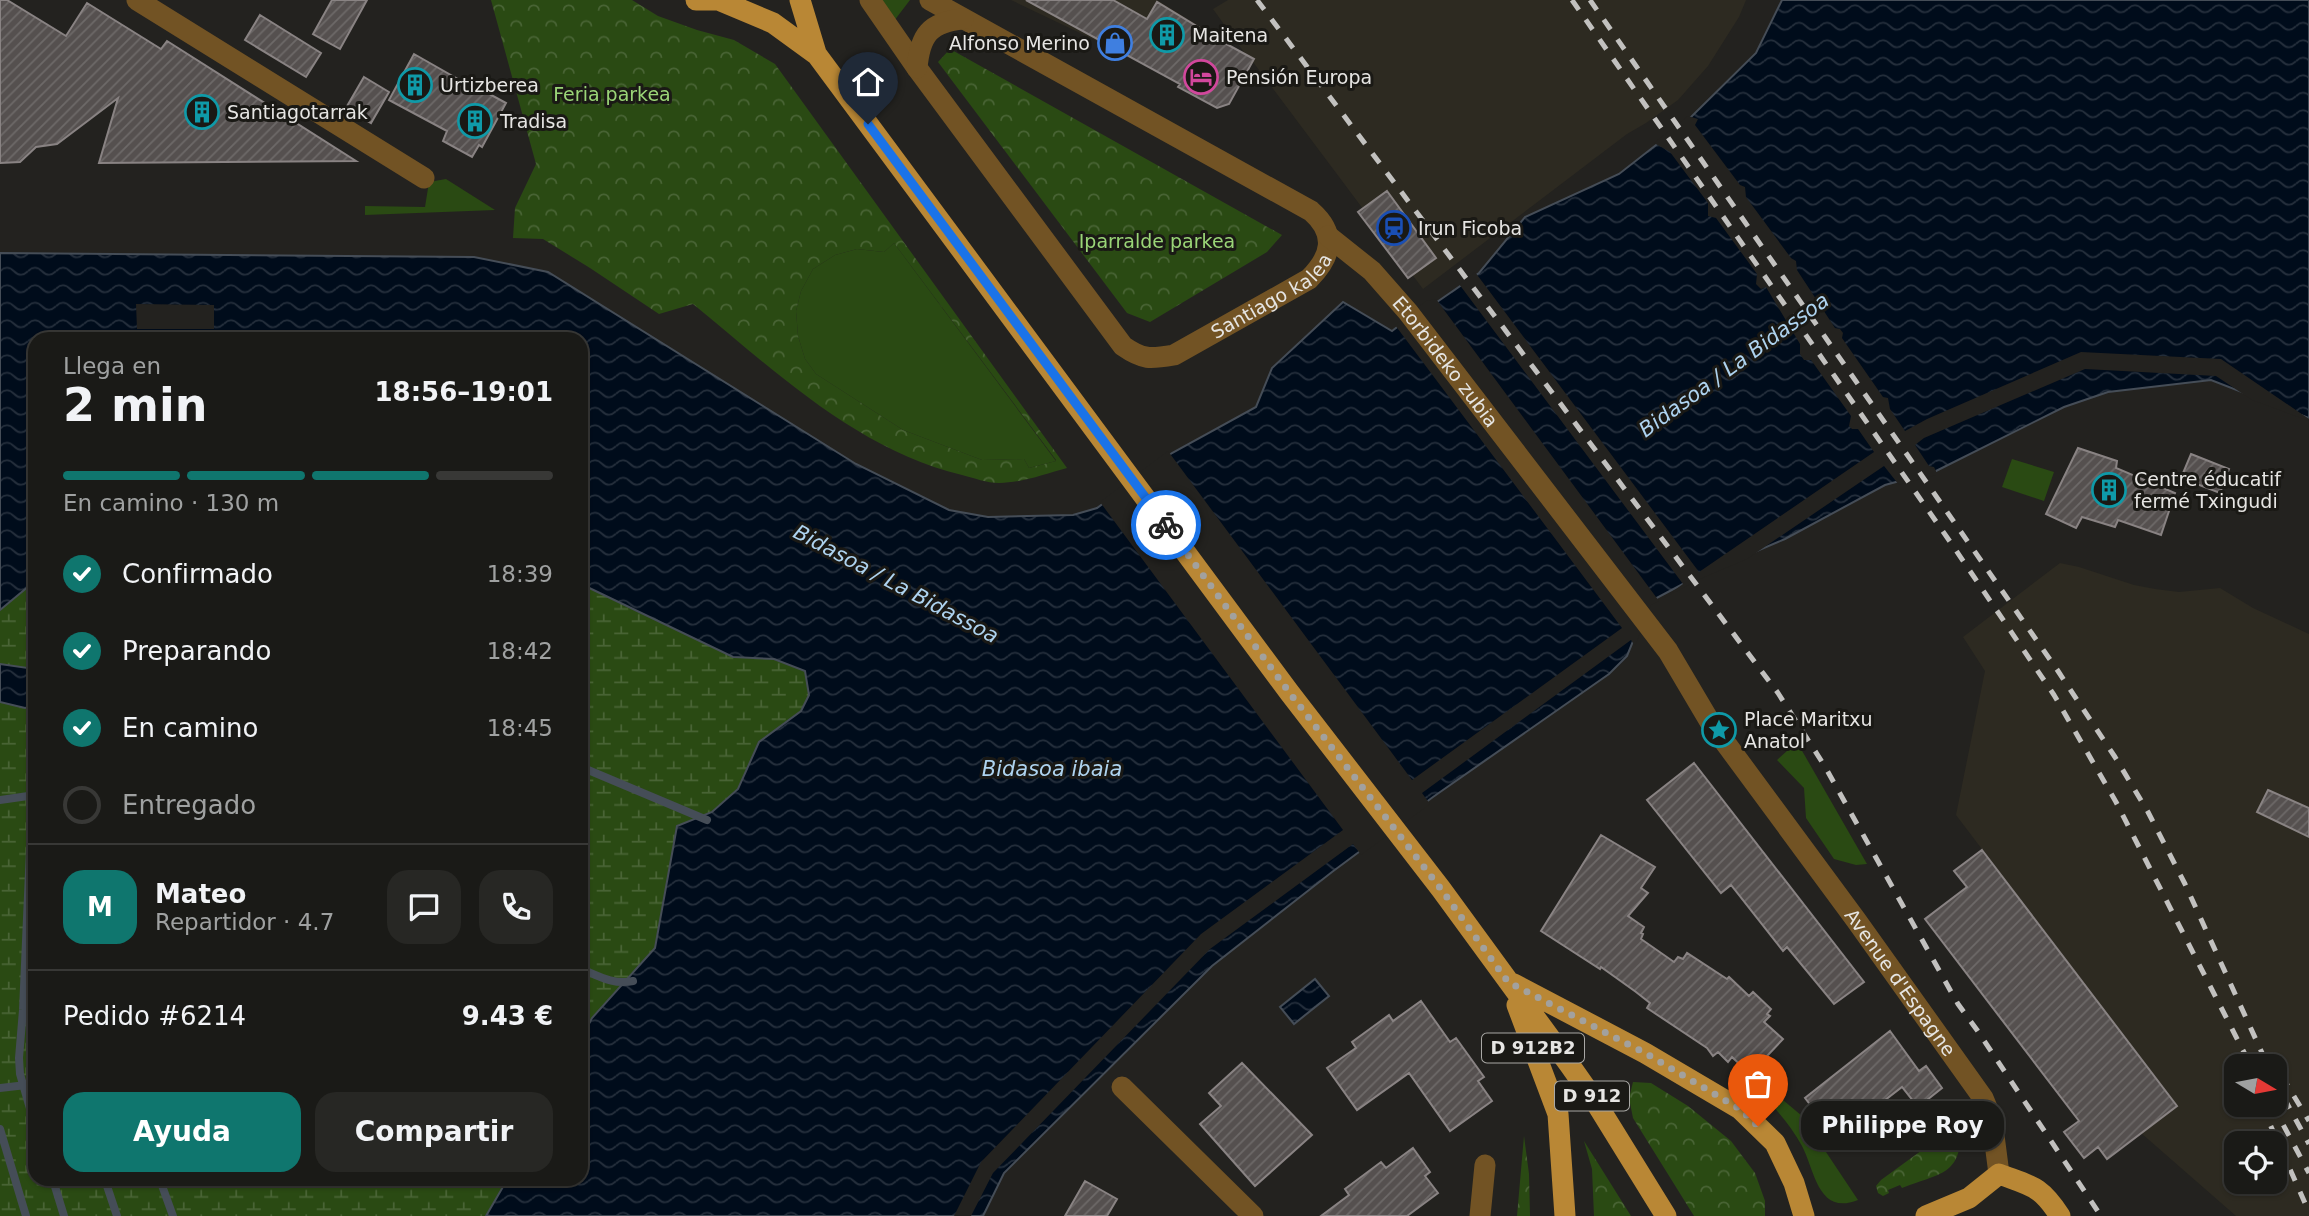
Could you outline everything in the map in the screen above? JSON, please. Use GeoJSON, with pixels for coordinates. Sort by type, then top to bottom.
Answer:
{"type":"FeatureCollection","features":[{"type":"Feature","properties":{"kind":"main road"},"geometry":{"type":"LineString","coordinates":[[696,0],[724,1],[748,11],[773,23],[817,55]]}},
{"type":"Feature","properties":{"kind":"main road"},"geometry":{"type":"LineString","coordinates":[[800,0],[817,55]]}},
{"type":"Feature","properties":{"kind":"main road","name":"D 912"},"geometry":{"type":"LineString","coordinates":[[817,55],[1289,692],[1441,889],[1593,1098],[1666,1216]]}},
{"type":"Feature","properties":{"kind":"main road"},"geometry":{"type":"LineString","coordinates":[[1508,982],[1645,1053],[1740,1109],[1775,1143],[1794,1183],[1804,1216]]}},
{"type":"Feature","properties":{"kind":"main road","name":"D 912B2"},"geometry":{"type":"LineString","coordinates":[[1508,982],[1558,1114],[1565,1216]]}},
{"type":"Feature","properties":{"kind":"main road"},"geometry":{"type":"LineString","coordinates":[[1926,1216],[1969,1198],[1999,1174],[2037,1187],[2049,1198],[2060,1216]]}},
{"type":"Feature","properties":{"kind":"street"},"geometry":{"type":"LineString","coordinates":[[137,0],[424,178]]}},
{"type":"Feature","properties":{"kind":"street"},"geometry":{"type":"LineString","coordinates":[[870,0],[917,68]]}},
{"type":"Feature","properties":{"kind":"street","name":"Santiago kalea"},"geometry":{"type":"LineString","coordinates":[[917,68],[1123,346],[1137,356],[1152,359],[1174,355],[1309,279],[1323,265],[1328,251],[1328,236],[1321,219],[1311,211],[930,0]]}},
{"type":"Feature","properties":{"kind":"street"},"geometry":{"type":"LineString","coordinates":[[917,68],[921,43],[933,28],[946,21],[963,19]]}},
{"type":"Feature","properties":{"kind":"street","name":"Etorbideko zubia"},"geometry":{"type":"LineString","coordinates":[[1328,236],[1373,271],[1408,312],[1668,651]]}},
{"type":"Feature","properties":{"kind":"street","name":"Avenue d'Espagne"},"geometry":{"type":"LineString","coordinates":[[1668,651],[1710,722],[1979,1092],[1992,1119],[1999,1174]]}},
{"type":"Feature","properties":{"kind":"street"},"geometry":{"type":"LineString","coordinates":[[1122,1087],[1253,1216]]}},
{"type":"Feature","properties":{"kind":"street"},"geometry":{"type":"LineString","coordinates":[[1480,1216],[1485,1165]]}},
{"type":"Feature","properties":{"kind":"shaded area"},"geometry":{"type":"Polygon","coordinates":[[[1011,0],[1157,0],[1246,55],[1213,9],[1228,0],[1746,0],[1739,17],[1708,66],[1678,100],[1627,134],[1423,289],[1253,62],[1229,104],[1011,0]]]}},
{"type":"Feature","properties":{"kind":"shaded area"},"geometry":{"type":"Polygon","coordinates":[[[2060,563],[2155,589],[2179,592],[2220,588],[2253,608],[2309,634],[2309,1216],[2236,1216],[2141,1133],[2176,1105],[1956,815],[1985,671],[1963,637],[2060,563]]]}},
{"type":"Feature","properties":{"kind":"green space","name":"Feria parkea"},"geometry":{"type":"Polygon","coordinates":[[[491,0],[632,0],[658,16],[734,40],[775,64],[1067,468],[1024,480],[999,483],[924,463],[852,428],[786,381],[693,304],[659,314],[543,239],[513,238],[515,208],[536,164],[491,0]],[[894,243],[884,252],[857,249],[835,255],[813,269],[801,291],[796,311],[798,336],[805,359],[816,374],[903,430],[982,460],[1024,459],[1029,468],[1056,460],[894,243]]]}},
{"type":"Feature","properties":{"kind":"green space"},"geometry":{"type":"Polygon","coordinates":[[[879,0],[910,0],[894,21],[879,0]]]}},
{"type":"Feature","properties":{"kind":"green space","name":"Iparralde parkea"},"geometry":{"type":"Polygon","coordinates":[[[950,49],[1282,235],[1267,252],[1150,322],[1127,313],[938,62],[950,49]]]}},
{"type":"Feature","properties":{"kind":"green space"},"geometry":{"type":"Polygon","coordinates":[[[446,179],[495,210],[365,215],[365,206],[425,207],[429,182],[446,179]]]}},
{"type":"Feature","properties":{"kind":"green space"},"geometry":{"type":"Polygon","coordinates":[[[894,243],[1056,461],[1029,468],[1024,459],[982,460],[903,430],[816,374],[805,359],[798,336],[796,311],[801,291],[813,269],[835,255],[857,249],[884,252],[894,243]]]}},
{"type":"Feature","properties":{"kind":"green space"},"geometry":{"type":"Polygon","coordinates":[[[2012,459],[2054,472],[2044,501],[2002,487],[2012,459]]]}},
{"type":"Feature","properties":{"kind":"green space"},"geometry":{"type":"Polygon","coordinates":[[[588,524],[857,669],[588,1100],[588,524]]]}},
{"type":"Feature","properties":{"kind":"green space"},"geometry":{"type":"Polygon","coordinates":[[[28,587],[28,668],[0,664],[0,610],[28,587]]]}},
{"type":"Feature","properties":{"kind":"green space"},"geometry":{"type":"Polygon","coordinates":[[[0,702],[28,707],[28,1186],[540,1186],[523,1216],[0,1216],[0,702]]]}},
{"type":"Feature","properties":{"kind":"green space"},"geometry":{"type":"Polygon","coordinates":[[[1797,742],[1867,864],[1856,865],[1834,859],[1806,818],[1804,788],[1777,760],[1797,742]]]}},
{"type":"Feature","properties":{"kind":"green space"},"geometry":{"type":"Polygon","coordinates":[[[1633,1082],[1651,1083],[1688,1106],[1731,1141],[1755,1173],[1765,1201],[1765,1216],[1694,1216],[1633,1118],[1629,1098],[1633,1082]]]}},
{"type":"Feature","properties":{"kind":"green space"},"geometry":{"type":"Polygon","coordinates":[[[1776,1094],[1802,1116],[1858,1200],[1834,1202],[1826,1197],[1799,1141],[1773,1106],[1776,1094]]]}},
{"type":"Feature","properties":{"kind":"green space"},"geometry":{"type":"Polygon","coordinates":[[[1962,1121],[1958,1152],[1948,1169],[1902,1188],[1900,1185],[1888,1190],[1889,1193],[1883,1196],[1878,1193],[1876,1186],[1881,1180],[1962,1121]]]}},
{"type":"Feature","properties":{"kind":"green space"},"geometry":{"type":"Polygon","coordinates":[[[1524,1136],[1529,1174],[1530,1216],[1517,1216],[1524,1136]]]}},
{"type":"Feature","properties":{"kind":"green space"},"geometry":{"type":"Polygon","coordinates":[[[1584,1141],[1631,1216],[1594,1216],[1592,1169],[1584,1141]]]}},
{"type":"Feature","properties":{"kind":"water"},"geometry":{"type":"Polygon","coordinates":[[[1782,0],[2309,0],[2309,418],[2211,380],[2108,392],[2064,407],[1936,471],[1885,485],[1785,539],[1698,576],[1649,602],[1627,656],[1609,674],[1433,797],[1212,966],[1004,1173],[983,1216],[486,1216],[504,1186],[588,1186],[588,1026],[655,948],[677,826],[712,812],[738,789],[759,742],[801,711],[809,695],[805,671],[774,659],[733,657],[588,587],[588,332],[28,332],[28,587],[0,610],[0,253],[474,257],[548,272],[856,464],[949,510],[988,517],[1073,515],[1097,508],[1172,453],[1256,407],[1272,368],[1343,302],[1392,331],[1427,304],[1434,304],[1479,273],[1525,217],[1619,174],[1688,120],[1756,53],[1782,0]]]}},
{"type":"Feature","properties":{"kind":"water"},"geometry":{"type":"Polygon","coordinates":[[[0,664],[28,668],[28,707],[0,702],[0,664]]]}},
{"type":"Feature","properties":{"kind":"water"},"geometry":{"type":"Polygon","coordinates":[[[1315,979],[1329,996],[1294,1024],[1280,1007],[1315,979]]]}},
{"type":"Feature","properties":{"kind":"pier"},"geometry":{"type":"Polygon","coordinates":[[[1688,116],[1698,119],[1695,125],[1740,185],[1745,187],[1746,197],[1796,261],[1797,270],[1835,328],[1843,333],[1842,338],[1883,397],[1888,398],[1890,409],[1905,431],[2081,352],[2221,359],[2309,421],[2252,400],[2216,376],[2085,369],[1924,438],[1915,445],[1929,466],[1934,467],[1936,475],[1899,485],[1884,466],[1747,559],[1664,598],[1683,584],[1459,284],[1475,272],[1699,572],[1874,452],[1858,429],[1849,426],[1851,416],[1811,360],[1804,360],[1800,354],[1800,344],[1766,287],[1761,289],[1756,284],[1757,274],[1716,218],[1708,216],[1708,203],[1670,152],[1654,143],[1688,116]]]}},
{"type":"Feature","properties":{"kind":"pier"},"geometry":{"type":"Polygon","coordinates":[[[1436,299],[1659,601],[1651,605],[1635,646],[1631,640],[1422,793],[1430,804],[1361,855],[1353,844],[1210,949],[993,1173],[971,1216],[954,1216],[981,1162],[1201,934],[1343,830],[1100,502],[1168,451],[1412,780],[1622,628],[1395,325],[1426,301],[1436,299]]]}},
{"type":"Feature","properties":{"kind":"pier"},"geometry":{"type":"Polygon","coordinates":[[[136,304],[214,305],[214,329],[137,329],[136,304]]]}},
{"type":"Feature","properties":{"kind":"building"},"geometry":{"type":"Polygon","coordinates":[[[0,0],[7,0],[66,36],[87,3],[161,49],[167,41],[356,161],[99,163],[118,98],[57,144],[36,147],[20,162],[0,163],[0,0]]]}},
{"type":"Feature","properties":{"kind":"building"},"geometry":{"type":"Polygon","coordinates":[[[332,0],[367,0],[340,49],[313,34],[332,0]]]}},
{"type":"Feature","properties":{"kind":"building"},"geometry":{"type":"Polygon","coordinates":[[[1026,0],[1113,0],[1147,19],[1157,2],[1197,28],[1254,59],[1229,104],[1217,108],[1178,87],[1180,84],[1026,0]]]}},
{"type":"Feature","properties":{"kind":"building"},"geometry":{"type":"Polygon","coordinates":[[[260,15],[321,53],[306,77],[245,40],[260,15]]]}},
{"type":"Feature","properties":{"kind":"building"},"geometry":{"type":"Polygon","coordinates":[[[414,54],[506,103],[482,147],[479,145],[472,157],[443,141],[447,131],[389,100],[414,54]]]}},
{"type":"Feature","properties":{"kind":"building"},"geometry":{"type":"Polygon","coordinates":[[[364,77],[389,92],[371,123],[346,108],[364,77]]]}},
{"type":"Feature","properties":{"kind":"building","name":"Irun Ficoba"},"geometry":{"type":"Polygon","coordinates":[[[1387,191],[1436,258],[1408,278],[1358,212],[1387,191]]]}},
{"type":"Feature","properties":{"kind":"building","name":"Centre éducatif fermé Txingudi"},"geometry":{"type":"Polygon","coordinates":[[[2078,448],[2117,461],[2116,468],[2175,493],[2161,535],[2118,520],[2115,527],[2082,517],[2076,528],[2046,514],[2078,448]]]}},
{"type":"Feature","properties":{"kind":"building"},"geometry":{"type":"Polygon","coordinates":[[[2191,454],[2229,469],[2220,493],[2181,478],[2191,454]]]}},
{"type":"Feature","properties":{"kind":"building"},"geometry":{"type":"Polygon","coordinates":[[[1694,763],[1864,982],[1834,1004],[1787,947],[1783,951],[1731,885],[1721,893],[1647,800],[1694,763]]]}},
{"type":"Feature","properties":{"kind":"building"},"geometry":{"type":"Polygon","coordinates":[[[2268,790],[2309,808],[2309,837],[2257,812],[2268,790]]]}},
{"type":"Feature","properties":{"kind":"building"},"geometry":{"type":"Polygon","coordinates":[[[1601,835],[1655,867],[1641,888],[1648,893],[1628,916],[1644,927],[1641,939],[1674,962],[1678,957],[1683,959],[1687,953],[1727,979],[1729,977],[1749,996],[1753,992],[1771,1009],[1767,1014],[1770,1016],[1764,1022],[1783,1039],[1750,1074],[1732,1057],[1728,1062],[1718,1052],[1713,1056],[1707,1048],[1647,1008],[1650,1003],[1636,992],[1601,967],[1600,969],[1541,931],[1601,835]]]}},
{"type":"Feature","properties":{"kind":"building"},"geometry":{"type":"Polygon","coordinates":[[[1982,850],[2177,1106],[2107,1159],[2098,1147],[2084,1158],[2064,1132],[2079,1121],[1925,919],[1967,887],[1954,871],[1982,850]]]}},
{"type":"Feature","properties":{"kind":"building"},"geometry":{"type":"Polygon","coordinates":[[[1421,1001],[1450,1042],[1456,1038],[1484,1077],[1478,1081],[1492,1101],[1450,1131],[1409,1073],[1357,1110],[1327,1068],[1356,1048],[1352,1042],[1389,1015],[1393,1021],[1421,1001]]]}},
{"type":"Feature","properties":{"kind":"building"},"geometry":{"type":"Polygon","coordinates":[[[1890,1031],[1919,1071],[1926,1066],[1942,1088],[1918,1107],[1902,1087],[1836,1138],[1805,1098],[1890,1031]]]}},
{"type":"Feature","properties":{"kind":"building"},"geometry":{"type":"Polygon","coordinates":[[[1242,1063],[1312,1135],[1255,1186],[1200,1124],[1221,1106],[1209,1093],[1242,1063]]]}},
{"type":"Feature","properties":{"kind":"building"},"geometry":{"type":"Polygon","coordinates":[[[1413,1148],[1430,1172],[1425,1176],[1438,1193],[1407,1216],[1321,1216],[1349,1195],[1345,1189],[1381,1162],[1386,1168],[1413,1148]]]}},
{"type":"Feature","properties":{"kind":"building"},"geometry":{"type":"Polygon","coordinates":[[[1085,1181],[1117,1199],[1107,1216],[1065,1216],[1085,1181]]]}},
{"type":"Feature","properties":{"kind":"waterway"},"geometry":{"type":"LineString","coordinates":[[588,770],[707,820]]}},
{"type":"Feature","properties":{"kind":"waterway"},"geometry":{"type":"LineString","coordinates":[[0,800],[28,796]]}},
{"type":"Feature","properties":{"kind":"waterway"},"geometry":{"type":"LineString","coordinates":[[28,895],[19,1058],[20,1074],[28,1102]]}},
{"type":"Feature","properties":{"kind":"waterway"},"geometry":{"type":"LineString","coordinates":[[588,972],[614,981],[633,981]]}},
{"type":"Feature","properties":{"kind":"waterway"},"geometry":{"type":"LineString","coordinates":[[0,1088],[28,1085]]}},
{"type":"Feature","properties":{"kind":"waterway"},"geometry":{"type":"LineString","coordinates":[[0,1129],[26,1216]]}},
{"type":"Feature","properties":{"kind":"waterway"},"geometry":{"type":"LineString","coordinates":[[55,1186],[64,1216]]}},
{"type":"Feature","properties":{"kind":"waterway"},"geometry":{"type":"LineString","coordinates":[[107,1186],[117,1216]]}},
{"type":"Feature","properties":{"kind":"waterway"},"geometry":{"type":"LineString","coordinates":[[162,1186],[173,1216]]}},
{"type":"Feature","properties":{"kind":"railway"},"geometry":{"type":"LineString","coordinates":[[1257,0],[1778,693],[1824,765],[1958,1004],[2101,1216]]}},
{"type":"Feature","properties":{"kind":"railway"},"geometry":{"type":"LineString","coordinates":[[1572,0],[2054,695],[2116,802],[2245,1054]]}},
{"type":"Feature","properties":{"kind":"railway"},"geometry":{"type":"LineString","coordinates":[[1590,0],[2058,671],[2115,757],[2148,812],[2185,884],[2263,1054]]}},
{"type":"Feature","properties":{"kind":"railway"},"geometry":{"type":"LineString","coordinates":[[2287,1085],[2309,1121]]}},
{"type":"Feature","properties":{"kind":"railway"},"geometry":{"type":"LineString","coordinates":[[2287,1104],[2309,1144]]}},
{"type":"Feature","properties":{"kind":"railway"},"geometry":{"type":"LineString","coordinates":[[2267,1117],[2309,1212]]}},
{"type":"Feature","properties":{"kind":"railway"},"geometry":{"type":"LineString","coordinates":[[2279,1117],[2309,1173]]}},
{"type":"Feature","properties":{"kind":"way so far"},"geometry":{"type":"LineString","coordinates":[[1166,525],[1508,982],[1645,1053],[1740,1109],[1758,1126]]}},
{"type":"Feature","properties":{"kind":"place","name":"Maitena"},"geometry":{"type":"Point","coordinates":[1167,35]}},
{"type":"Feature","properties":{"kind":"place","name":"Alfonso Merino"},"geometry":{"type":"Point","coordinates":[1115,43]}},
{"type":"Feature","properties":{"kind":"place","name":"Pensión Europa"},"geometry":{"type":"Point","coordinates":[1201,77]}},
{"type":"Feature","properties":{"kind":"place","name":"Urtizberea"},"geometry":{"type":"Point","coordinates":[415,85]}},
{"type":"Feature","properties":{"kind":"place","name":"Santiagotarrak"},"geometry":{"type":"Point","coordinates":[202,112]}},
{"type":"Feature","properties":{"kind":"place","name":"Tradisa"},"geometry":{"type":"Point","coordinates":[475,121]}},
{"type":"Feature","properties":{"kind":"place","name":"Irun Ficoba"},"geometry":{"type":"Point","coordinates":[1394,228]}},
{"type":"Feature","properties":{"kind":"place","name":"Centre éducatif fermé Txingudi"},"geometry":{"type":"Point","coordinates":[2109,490]}},
{"type":"Feature","properties":{"kind":"place","name":"Place Maritxu Anatol"},"geometry":{"type":"Point","coordinates":[1719,730]}},
{"type":"Feature","properties":{"kind":"place","name":"Philippe Roy"},"geometry":{"type":"Point","coordinates":[1758,1126]}},
{"type":"Feature","properties":{"kind":"route"},"geometry":{"type":"LineString","coordinates":[[868,124],[1166,525]]}},
{"type":"Feature","properties":{"kind":"water label","name":"Bidasoa / La Bidassoa"},"geometry":{"type":"Point","coordinates":[1734,365]}},
{"type":"Feature","properties":{"kind":"water label","name":"Bidasoa / La Bidassoa"},"geometry":{"type":"Point","coordinates":[896,584]}},
{"type":"Feature","properties":{"kind":"water label","name":"Bidasoa ibaia"},"geometry":{"type":"Point","coordinates":[1052,769]}}]}
